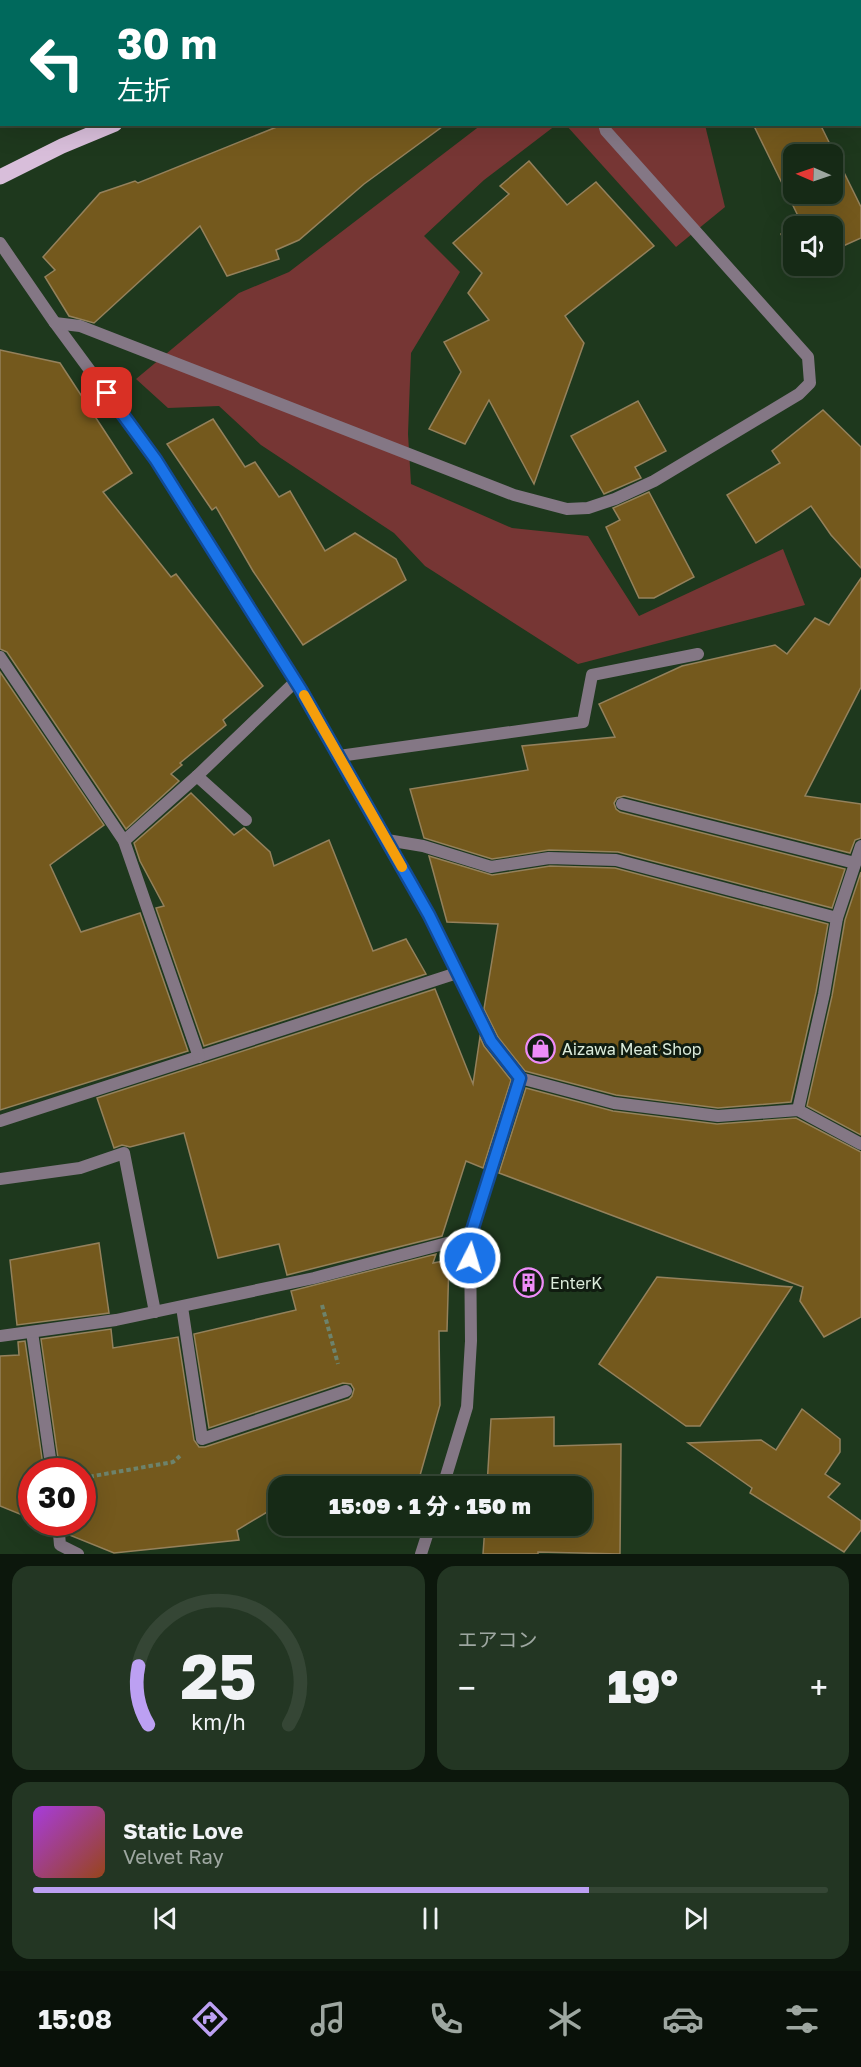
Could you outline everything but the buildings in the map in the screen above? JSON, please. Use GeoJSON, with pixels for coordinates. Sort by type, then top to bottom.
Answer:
{"type":"FeatureCollection","features":[{"type":"Feature","properties":{"kind":"main road"},"geometry":{"type":"LineString","coordinates":[[0,177],[62,146],[110,126]]}},
{"type":"Feature","properties":{"kind":"street"},"geometry":{"type":"LineString","coordinates":[[55,323],[80,326],[513,495],[567,509],[588,508],[615,499],[654,481],[799,394],[810,383],[808,357],[606,131],[605,126]]}},
{"type":"Feature","properties":{"kind":"street"},"geometry":{"type":"LineString","coordinates":[[0,243],[55,323],[156,460],[296,681],[429,915],[491,1041],[520,1078],[614,1104],[718,1116],[798,1110],[861,1144]]}},
{"type":"Feature","properties":{"kind":"street"},"geometry":{"type":"LineString","coordinates":[[339,756],[583,722],[592,675],[698,654]]}},
{"type":"Feature","properties":{"kind":"street"},"geometry":{"type":"LineString","coordinates":[[0,657],[124,841],[199,1057]]}},
{"type":"Feature","properties":{"kind":"street"},"geometry":{"type":"LineString","coordinates":[[124,841],[197,776],[296,681]]}},
{"type":"Feature","properties":{"kind":"street"},"geometry":{"type":"LineString","coordinates":[[197,776],[246,820]]}},
{"type":"Feature","properties":{"kind":"street"},"geometry":{"type":"LineString","coordinates":[[622,804],[855,862]]}},
{"type":"Feature","properties":{"kind":"street"},"geometry":{"type":"LineString","coordinates":[[387,840],[423,846],[491,867],[549,858],[616,860],[837,918]]}},
{"type":"Feature","properties":{"kind":"street"},"geometry":{"type":"LineString","coordinates":[[798,1110],[824,994],[837,918],[861,846]]}},
{"type":"Feature","properties":{"kind":"street"},"geometry":{"type":"LineString","coordinates":[[0,1121],[457,973]]}},
{"type":"Feature","properties":{"kind":"street"},"geometry":{"type":"LineString","coordinates":[[445,1476],[467,1407],[471,1341],[470,1237],[520,1078]]}},
{"type":"Feature","properties":{"kind":"street"},"geometry":{"type":"LineString","coordinates":[[0,1179],[80,1168],[124,1153],[155,1312]]}},
{"type":"Feature","properties":{"kind":"street"},"geometry":{"type":"LineString","coordinates":[[0,1336],[116,1320],[155,1312],[314,1278],[470,1237]]}},
{"type":"Feature","properties":{"kind":"street"},"geometry":{"type":"LineString","coordinates":[[182,1306],[202,1439],[346,1391]]}},
{"type":"Feature","properties":{"kind":"street"},"geometry":{"type":"LineString","coordinates":[[32,1332],[50,1458]]}},
{"type":"Feature","properties":{"kind":"street"},"geometry":{"type":"LineString","coordinates":[[59,1536],[60,1545],[78,1554]]}},
{"type":"Feature","properties":{"kind":"street"},"geometry":{"type":"LineString","coordinates":[[421,1554],[427,1536]]}},
{"type":"Feature","properties":{"kind":"path"},"geometry":{"type":"LineString","coordinates":[[314,1278],[346,1391]]}},
{"type":"Feature","properties":{"kind":"path"},"geometry":{"type":"LineString","coordinates":[[96,1476],[173,1462],[181,1455],[197,1453],[202,1439]]}},
{"type":"Feature","properties":{"kind":"shaded area"},"geometry":{"type":"Polygon","coordinates":[[[480,126],[555,126],[484,180],[424,236],[460,272],[411,353],[408,434],[411,484],[512,528],[588,536],[639,616],[783,549],[805,605],[578,664],[425,566],[394,533],[261,445],[219,406],[168,408],[136,379],[239,293],[289,272],[480,126]]]}},
{"type":"Feature","properties":{"kind":"shaded area"},"geometry":{"type":"Polygon","coordinates":[[[567,126],[705,126],[725,207],[676,247],[567,126]]]}},
{"type":"Feature","properties":{"kind":"slow traffic"},"geometry":{"type":"LineString","coordinates":[[304,695],[402,867]]}},
{"type":"Feature","properties":{"kind":"place","name":"Aizawa Meat Shop"},"geometry":{"type":"Point","coordinates":[541,1049]}},
{"type":"Feature","properties":{"kind":"place","name":"EnterK"},"geometry":{"type":"Point","coordinates":[529,1283]}},
{"type":"Feature","properties":{"kind":"route"},"geometry":{"type":"LineString","coordinates":[[107,393],[156,460],[301,690],[429,915],[491,1041],[520,1078],[470,1237],[470,1258]]}}]}
